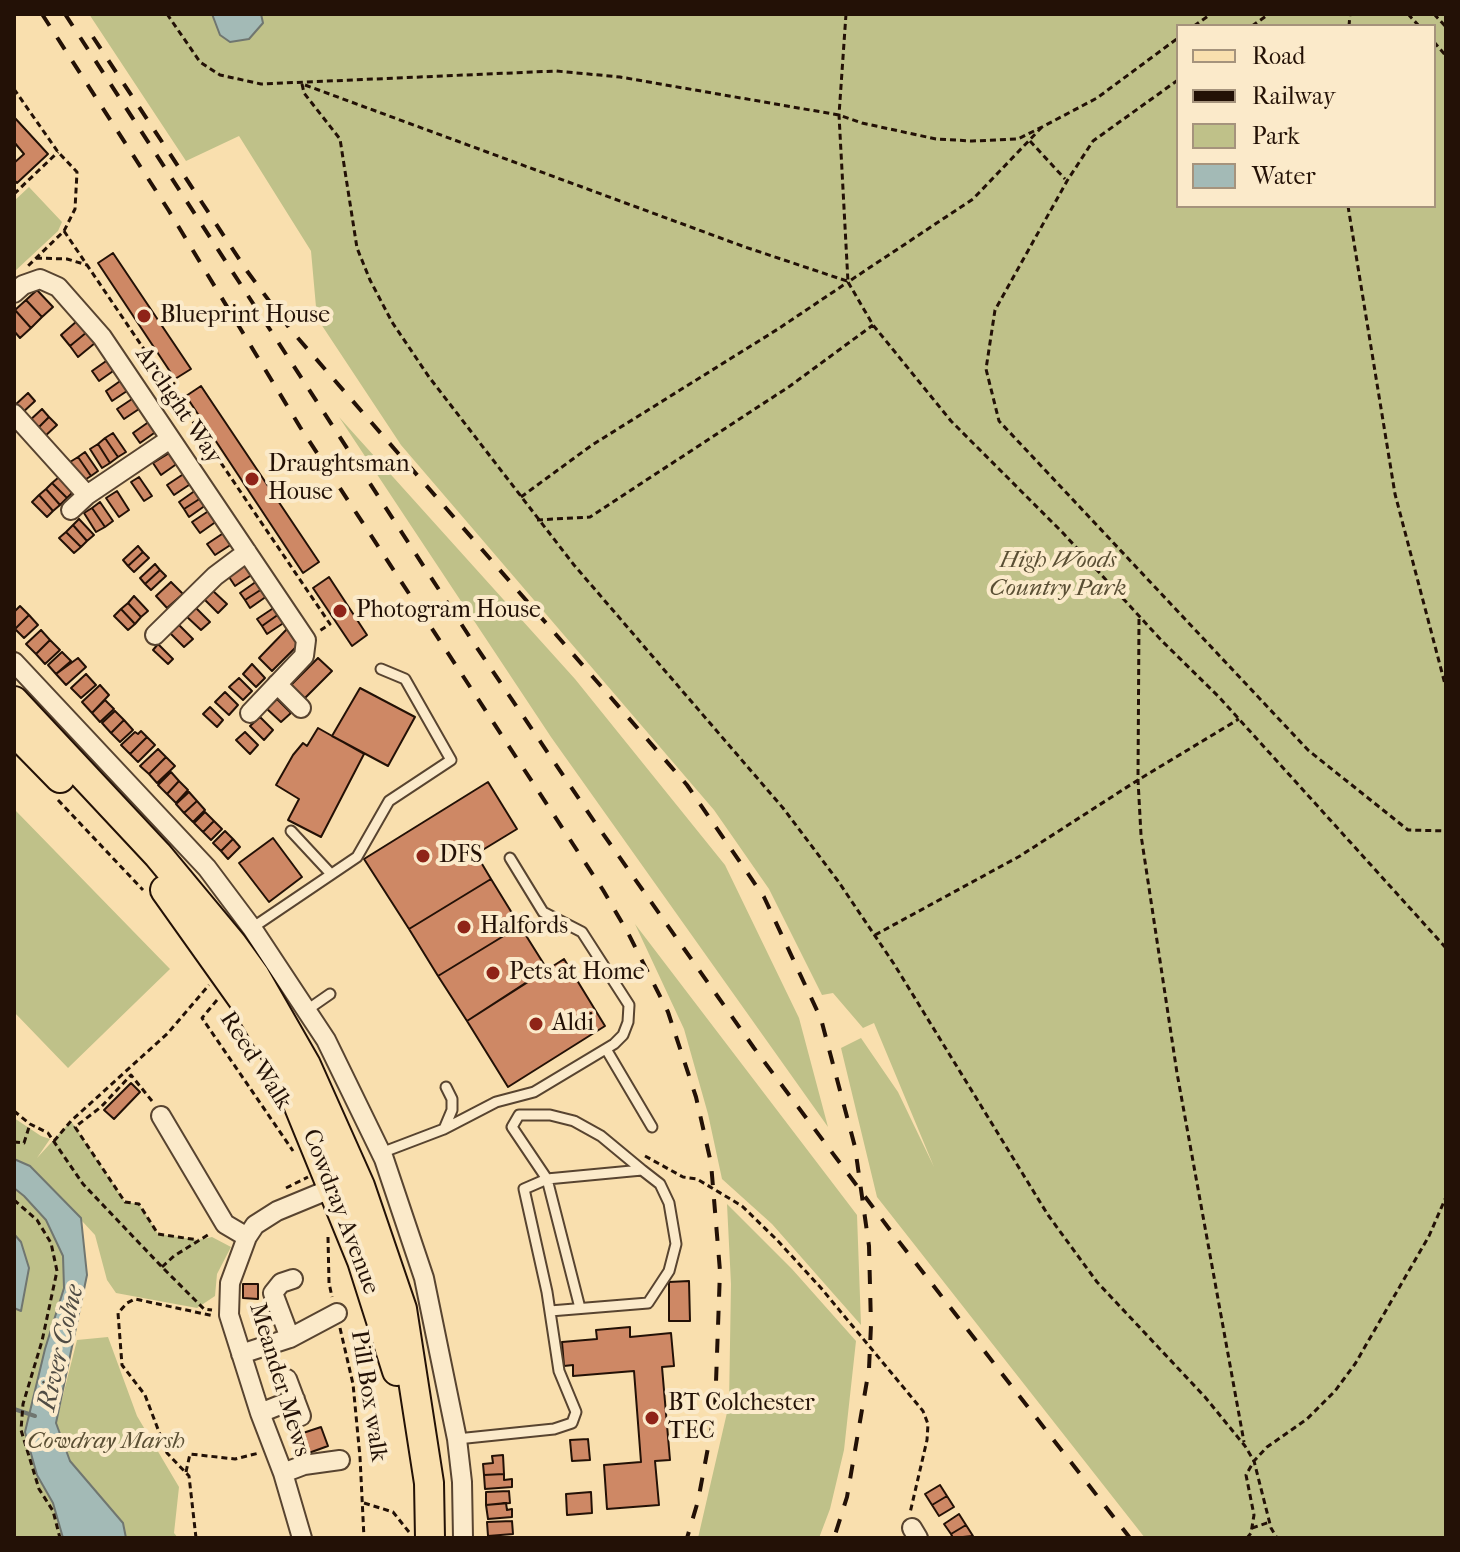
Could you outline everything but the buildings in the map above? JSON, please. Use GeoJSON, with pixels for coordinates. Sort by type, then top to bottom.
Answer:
{"type":"FeatureCollection","features":[{"type":"Feature","properties":{"kind":"main road","name":"Cowdray Avenue"},"geometry":{"type":"LineString","coordinates":[[14,701],[158,855],[227,953],[249,1008],[282,1065],[362,1261],[429,1483]]}},
{"type":"Feature","properties":{"kind":"main road","name":"Cowdray Avenue"},"geometry":{"type":"LineString","coordinates":[[14,731],[146,864],[227,953]]}},
{"type":"Feature","properties":{"kind":"main road","name":"Cowdray Avenue"},"geometry":{"type":"LineString","coordinates":[[330,1184],[402,1309],[429,1483],[430,1538]]}},
{"type":"Feature","properties":{"kind":"street","name":"Arclight Way"},"geometry":{"type":"LineString","coordinates":[[14,293],[23,285],[40,279],[58,287],[102,337],[306,640]]}},
{"type":"Feature","properties":{"kind":"street"},"geometry":{"type":"LineString","coordinates":[[14,414],[87,495]]}},
{"type":"Feature","properties":{"kind":"street"},"geometry":{"type":"LineString","coordinates":[[71,510],[87,495],[170,439]]}},
{"type":"Feature","properties":{"kind":"street"},"geometry":{"type":"LineString","coordinates":[[160,622],[247,552]]}},
{"type":"Feature","properties":{"kind":"street"},"geometry":{"type":"LineString","coordinates":[[250,713],[304,656],[306,640]]}},
{"type":"Feature","properties":{"kind":"street","name":"Cowdray Avenue"},"geometry":{"type":"LineString","coordinates":[[14,662],[207,868],[227,953],[307,1010],[326,1040],[381,1153],[424,1278],[457,1439],[463,1538]]}},
{"type":"Feature","properties":{"kind":"street"},"geometry":{"type":"LineString","coordinates":[[277,684],[301,708]]}},
{"type":"Feature","properties":{"kind":"street"},"geometry":{"type":"LineString","coordinates":[[156,1108],[225,1224],[247,1237],[264,1218],[330,1184]]}},
{"type":"Feature","properties":{"kind":"street","name":"Meander Mews"},"geometry":{"type":"LineString","coordinates":[[247,1237],[230,1283],[229,1315],[302,1538]]}},
{"type":"Feature","properties":{"kind":"street"},"geometry":{"type":"LineString","coordinates":[[290,1338],[273,1293],[281,1283],[293,1279]]}},
{"type":"Feature","properties":{"kind":"street"},"geometry":{"type":"LineString","coordinates":[[241,1354],[290,1338],[337,1313]]}},
{"type":"Feature","properties":{"kind":"street"},"geometry":{"type":"LineString","coordinates":[[260,1413],[298,1408],[287,1379]]}},
{"type":"Feature","properties":{"kind":"street"},"geometry":{"type":"LineString","coordinates":[[418,1402],[447,1392]]}},
{"type":"Feature","properties":{"kind":"street"},"geometry":{"type":"LineString","coordinates":[[283,1473],[304,1465],[340,1460]]}},
{"type":"Feature","properties":{"kind":"street"},"geometry":{"type":"LineString","coordinates":[[429,1483],[462,1482]]}},
{"type":"Feature","properties":{"kind":"lane"},"geometry":{"type":"LineString","coordinates":[[227,953],[357,857],[389,801],[451,760],[405,679],[381,669]]}},
{"type":"Feature","properties":{"kind":"lane"},"geometry":{"type":"LineString","coordinates":[[291,831],[331,874]]}},
{"type":"Feature","properties":{"kind":"lane"},"geometry":{"type":"LineString","coordinates":[[381,1153],[444,1129],[496,1102],[534,1092],[606,1049],[623,1035],[629,1005],[582,932],[543,912],[510,858]]}},
{"type":"Feature","properties":{"kind":"lane"},"geometry":{"type":"LineString","coordinates":[[307,1010],[330,994]]}},
{"type":"Feature","properties":{"kind":"lane"},"geometry":{"type":"LineString","coordinates":[[606,1049],[652,1127]]}},
{"type":"Feature","properties":{"kind":"lane"},"geometry":{"type":"LineString","coordinates":[[444,1129],[452,1110],[452,1099],[446,1087]]}},
{"type":"Feature","properties":{"kind":"lane"},"geometry":{"type":"LineString","coordinates":[[550,1311],[648,1303],[669,1271],[676,1244],[669,1203],[660,1184],[601,1136],[574,1121],[550,1115],[519,1115],[512,1127],[547,1179],[580,1308]]}},
{"type":"Feature","properties":{"kind":"lane"},"geometry":{"type":"LineString","coordinates":[[457,1439],[554,1429],[572,1423],[576,1412],[559,1371],[550,1311],[524,1189],[547,1179],[642,1170]]}},
{"type":"Feature","properties":{"kind":"path"},"geometry":{"type":"LineString","coordinates":[[167,14],[200,62],[220,75],[261,84],[556,71],[620,77],[839,115],[862,123],[948,140],[1018,139],[1097,98],[1176,39]]}},
{"type":"Feature","properties":{"kind":"path"},"geometry":{"type":"LineString","coordinates":[[846,14],[839,115],[848,282],[873,325],[951,421],[1063,533],[1239,719],[1446,948]]}},
{"type":"Feature","properties":{"kind":"path"},"geometry":{"type":"LineString","coordinates":[[1434,14],[1446,27]]}},
{"type":"Feature","properties":{"kind":"path"},"geometry":{"type":"LineString","coordinates":[[1176,81],[1093,141],[1067,181],[995,310],[986,369],[999,421],[1308,750],[1408,830],[1446,831]]}},
{"type":"Feature","properties":{"kind":"path"},"geometry":{"type":"LineString","coordinates":[[302,84],[730,242],[848,282]]}},
{"type":"Feature","properties":{"kind":"path"},"geometry":{"type":"LineString","coordinates":[[302,84],[304,93],[340,139],[357,248],[384,308],[429,377],[537,520],[783,808],[838,881],[875,935],[1048,1215],[1097,1282],[1205,1397],[1245,1446],[1254,1461],[1277,1538]]}},
{"type":"Feature","properties":{"kind":"path"},"geometry":{"type":"LineString","coordinates":[[14,89],[58,152],[77,172],[75,209],[64,231],[26,268]]}},
{"type":"Feature","properties":{"kind":"path"},"geometry":{"type":"LineString","coordinates":[[521,497],[592,445],[778,329],[973,199],[1042,127]]}},
{"type":"Feature","properties":{"kind":"path"},"geometry":{"type":"LineString","coordinates":[[1030,141],[1067,181]]}},
{"type":"Feature","properties":{"kind":"path"},"geometry":{"type":"LineString","coordinates":[[14,194],[58,152]]}},
{"type":"Feature","properties":{"kind":"path"},"geometry":{"type":"LineString","coordinates":[[1348,208],[1395,494],[1446,688]]}},
{"type":"Feature","properties":{"kind":"path"},"geometry":{"type":"LineString","coordinates":[[64,231],[330,624],[306,640]]}},
{"type":"Feature","properties":{"kind":"path"},"geometry":{"type":"LineString","coordinates":[[36,258],[67,259],[87,265]]}},
{"type":"Feature","properties":{"kind":"path"},"geometry":{"type":"LineString","coordinates":[[537,520],[590,517],[790,386],[873,325]]}},
{"type":"Feature","properties":{"kind":"path"},"geometry":{"type":"LineString","coordinates":[[1139,616],[1138,780],[1141,835],[1177,1073],[1245,1446]]}},
{"type":"Feature","properties":{"kind":"path"},"geometry":{"type":"LineString","coordinates":[[875,935],[1020,856],[1239,719]]}},
{"type":"Feature","properties":{"kind":"path"},"geometry":{"type":"LineString","coordinates":[[56,799],[146,893]]}},
{"type":"Feature","properties":{"kind":"path"},"geometry":{"type":"LineString","coordinates":[[53,1142],[71,1121],[168,1033],[227,953]]}},
{"type":"Feature","properties":{"kind":"path","name":"Reed Walk"},"geometry":{"type":"LineString","coordinates":[[218,999],[202,1018],[293,1151]]}},
{"type":"Feature","properties":{"kind":"path"},"geometry":{"type":"LineString","coordinates":[[156,1108],[131,1075],[101,1107],[75,1127],[125,1202],[139,1204],[158,1234],[198,1240]]}},
{"type":"Feature","properties":{"kind":"path"},"geometry":{"type":"LineString","coordinates":[[14,1111],[48,1133],[83,1184],[204,1309],[229,1315]]}},
{"type":"Feature","properties":{"kind":"path"},"geometry":{"type":"LineString","coordinates":[[14,1142],[24,1143],[30,1124]]}},
{"type":"Feature","properties":{"kind":"path"},"geometry":{"type":"LineString","coordinates":[[285,1189],[330,1184]]}},
{"type":"Feature","properties":{"kind":"path"},"geometry":{"type":"LineString","coordinates":[[1247,1538],[1254,1515],[1246,1475],[1254,1461],[1267,1447],[1307,1419],[1335,1391],[1355,1364],[1429,1236],[1446,1197]]}},
{"type":"Feature","properties":{"kind":"path"},"geometry":{"type":"LineString","coordinates":[[14,1200],[37,1220],[51,1243],[57,1271],[54,1297],[23,1404],[21,1430],[39,1489],[53,1511],[60,1538]]}},
{"type":"Feature","properties":{"kind":"path"},"geometry":{"type":"LineString","coordinates":[[162,1267],[225,1224]]}},
{"type":"Feature","properties":{"kind":"path","name":"Pill Box walk"},"geometry":{"type":"LineString","coordinates":[[328,1235],[329,1283],[353,1384],[364,1503],[364,1538]]}},
{"type":"Feature","properties":{"kind":"path"},"geometry":{"type":"LineString","coordinates":[[186,1472],[167,1453],[145,1395],[122,1365],[118,1313],[135,1299],[211,1316],[229,1315]]}},
{"type":"Feature","properties":{"kind":"path"},"geometry":{"type":"LineString","coordinates":[[915,1533],[908,1521],[928,1424]]}},
{"type":"Feature","properties":{"kind":"path"},"geometry":{"type":"LineString","coordinates":[[196,1538],[186,1472],[190,1454],[235,1459],[274,1449]]}},
{"type":"Feature","properties":{"kind":"path"},"geometry":{"type":"LineString","coordinates":[[364,1503],[393,1512],[411,1538]]}},
{"type":"Feature","properties":{"kind":"path"},"geometry":{"type":"LineString","coordinates":[[1252,1528],[1270,1522]]}},
{"type":"Feature","properties":{"kind":"green space","name":"High Woods Country Park"},"geometry":{"type":"Polygon","coordinates":[[[89,14],[1446,14],[1446,1538],[1145,1538],[877,1197],[841,1048],[861,1038],[898,1092],[934,1167],[874,1023],[863,1028],[833,993],[822,995],[769,889],[714,810],[401,445],[317,318],[311,251],[239,136],[186,161],[89,14]]]}},
{"type":"Feature","properties":{"kind":"green space"},"geometry":{"type":"Polygon","coordinates":[[[29,187],[62,222],[58,231],[14,272],[14,201],[29,187]]]}},
{"type":"Feature","properties":{"kind":"green space"},"geometry":{"type":"Polygon","coordinates":[[[339,417],[575,679],[725,865],[799,1018],[828,1127],[551,737],[339,417]]]}},
{"type":"Feature","properties":{"kind":"green space"},"geometry":{"type":"Polygon","coordinates":[[[16,811],[170,969],[68,1068],[14,1012],[16,811]]]}},
{"type":"Feature","properties":{"kind":"green space"},"geometry":{"type":"Polygon","coordinates":[[[635,924],[857,1215],[861,1325],[772,1224],[722,1179],[684,1029],[635,924]]]}},
{"type":"Feature","properties":{"kind":"green space"},"geometry":{"type":"Polygon","coordinates":[[[14,1118],[50,1139],[37,1158],[71,1121],[125,1202],[139,1204],[158,1234],[198,1240],[212,1237],[231,1247],[217,1274],[215,1296],[197,1308],[116,1293],[107,1280],[95,1235],[31,1166],[14,1159],[14,1118]]]}},
{"type":"Feature","properties":{"kind":"green space"},"geometry":{"type":"Polygon","coordinates":[[[14,1188],[46,1220],[63,1255],[64,1287],[25,1432],[37,1475],[53,1503],[63,1538],[14,1538],[14,1188]]]}},
{"type":"Feature","properties":{"kind":"green space"},"geometry":{"type":"Polygon","coordinates":[[[727,1204],[792,1269],[856,1341],[844,1450],[830,1509],[819,1538],[698,1538],[729,1404],[731,1284],[727,1204]]]}},
{"type":"Feature","properties":{"kind":"green space","name":"Cowdray Marsh"},"geometry":{"type":"Polygon","coordinates":[[[108,1337],[137,1416],[179,1487],[174,1533],[178,1538],[126,1538],[123,1523],[70,1461],[56,1423],[77,1340],[108,1337]]]}},
{"type":"Feature","properties":{"kind":"water"},"geometry":{"type":"Polygon","coordinates":[[[212,14],[261,14],[263,23],[249,39],[230,42],[220,35],[212,14]]]}},
{"type":"Feature","properties":{"kind":"water","name":"River Colne"},"geometry":{"type":"Polygon","coordinates":[[[14,1159],[30,1166],[81,1218],[87,1275],[56,1423],[70,1461],[123,1523],[126,1538],[63,1538],[53,1503],[37,1475],[25,1432],[64,1288],[63,1256],[46,1220],[14,1188],[14,1159]]]}},
{"type":"Feature","properties":{"kind":"water"},"geometry":{"type":"Polygon","coordinates":[[[14,1234],[21,1242],[29,1268],[21,1311],[14,1308],[14,1234]]]}},
{"type":"Feature","properties":{"kind":"waterway","name":"River Colne"},"geometry":{"type":"LineString","coordinates":[[14,1409],[35,1416]]}},
{"type":"Feature","properties":{"kind":"railway"},"geometry":{"type":"LineString","coordinates":[[42,14],[169,211],[300,427],[603,890],[668,1012],[696,1097],[711,1163],[720,1271],[715,1410],[698,1501],[687,1538]]}},
{"type":"Feature","properties":{"kind":"railway"},"geometry":{"type":"LineString","coordinates":[[65,14],[471,639],[594,821],[754,1048],[890,1230],[1130,1538]]}},
{"type":"Feature","properties":{"kind":"railway"},"geometry":{"type":"LineString","coordinates":[[93,37],[247,271],[290,329],[687,785],[764,897],[821,1019],[855,1147],[869,1246],[869,1369],[847,1497],[834,1538]]}},
{"type":"Feature","properties":{"kind":"place","name":"Blueprint House"},"geometry":{"type":"Point","coordinates":[144,316]}},
{"type":"Feature","properties":{"kind":"place","name":"Draughtsman House"},"geometry":{"type":"Point","coordinates":[252,479]}},
{"type":"Feature","properties":{"kind":"place","name":"Photogram House"},"geometry":{"type":"Point","coordinates":[340,611]}},
{"type":"Feature","properties":{"kind":"place","name":"DFS"},"geometry":{"type":"Point","coordinates":[423,856]}},
{"type":"Feature","properties":{"kind":"place","name":"Halfords"},"geometry":{"type":"Point","coordinates":[464,927]}},
{"type":"Feature","properties":{"kind":"place","name":"Pets at Home"},"geometry":{"type":"Point","coordinates":[493,973]}},
{"type":"Feature","properties":{"kind":"place","name":"Aldi"},"geometry":{"type":"Point","coordinates":[536,1024]}},
{"type":"Feature","properties":{"kind":"place","name":"BT Colchester TEC"},"geometry":{"type":"Point","coordinates":[652,1418]}}]}
